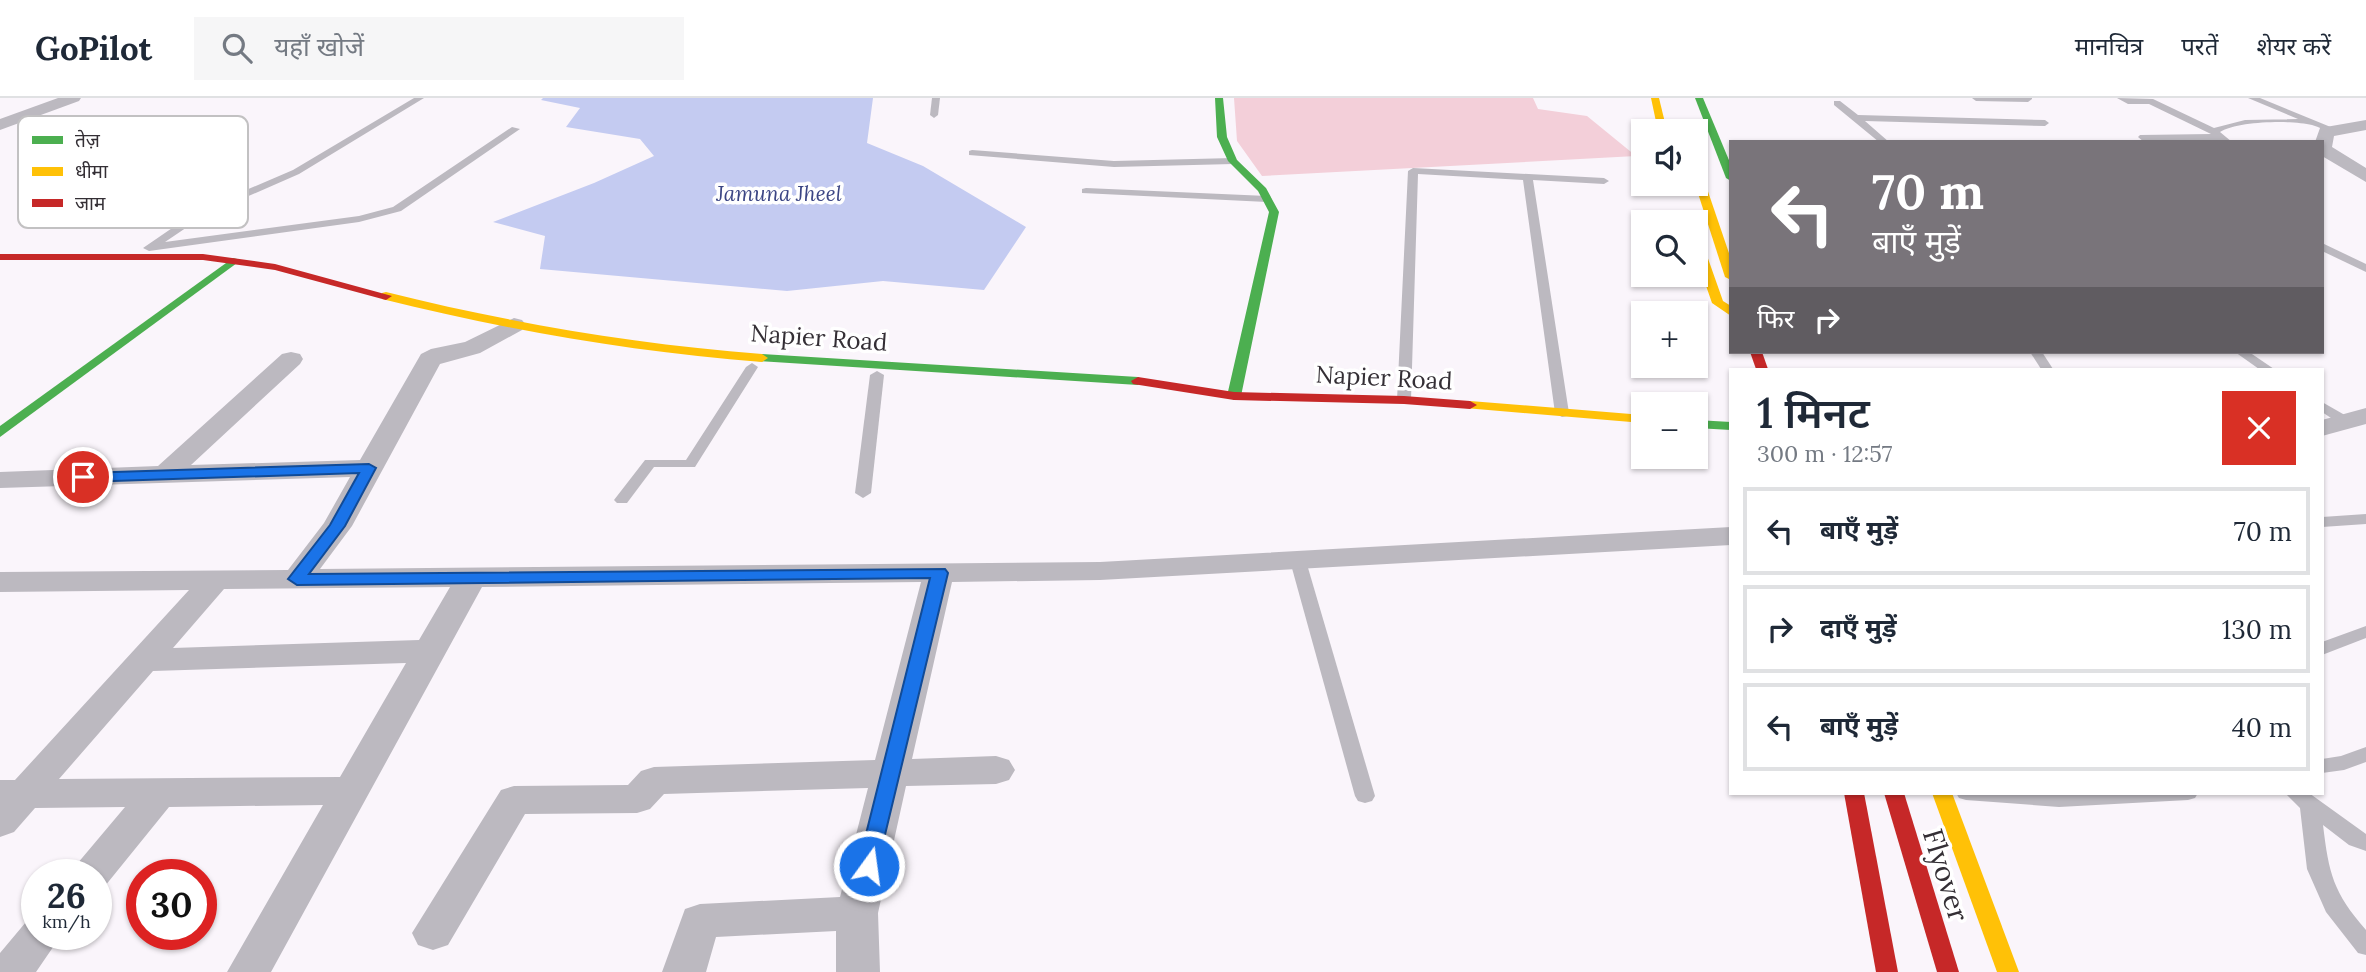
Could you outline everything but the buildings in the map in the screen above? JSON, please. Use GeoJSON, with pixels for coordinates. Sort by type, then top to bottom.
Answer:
{"type":"FeatureCollection","features":[{"type":"Feature","properties":{"kind":"main road"},"geometry":{"type":"LineString","coordinates":[[505,329],[602,351],[752,367],[1170,398],[1234,396],[1274,212],[1262,190],[1233,161],[1222,137],[1219,98]]}},
{"type":"Feature","properties":{"kind":"main road"},"geometry":{"type":"LineString","coordinates":[[1655,98],[1661,119]]}},
{"type":"Feature","properties":{"kind":"main road"},"geometry":{"type":"LineString","coordinates":[[1699,98],[1729,173]]}},
{"type":"Feature","properties":{"kind":"main road"},"geometry":{"type":"LineString","coordinates":[[1704,196],[1729,272]]}},
{"type":"Feature","properties":{"kind":"main road","name":"Napier Road"},"geometry":{"type":"LineString","coordinates":[[0,257],[143,252],[203,257],[226,266],[275,267],[505,329],[697,354],[1163,383],[1234,396],[1404,400],[1631,418]]}},
{"type":"Feature","properties":{"kind":"main road"},"geometry":{"type":"LineString","coordinates":[[0,265],[226,266]]}},
{"type":"Feature","properties":{"kind":"main road"},"geometry":{"type":"LineString","coordinates":[[0,433],[226,266]]}},
{"type":"Feature","properties":{"kind":"main road"},"geometry":{"type":"LineString","coordinates":[[1708,274],[1718,303],[1729,311]]}},
{"type":"Feature","properties":{"kind":"main road"},"geometry":{"type":"LineString","coordinates":[[1708,425],[1729,426]]}},
{"type":"Feature","properties":{"kind":"main road"},"geometry":{"type":"LineString","coordinates":[[1854,795],[1887,972]]}},
{"type":"Feature","properties":{"kind":"main road","name":"Flyover"},"geometry":{"type":"LineString","coordinates":[[1895,795],[1948,972]]}},
{"type":"Feature","properties":{"kind":"main road"},"geometry":{"type":"LineString","coordinates":[[1943,795],[2008,972]]}},
{"type":"Feature","properties":{"kind":"street"},"geometry":{"type":"LineString","coordinates":[[24,116],[73,98]]}},
{"type":"Feature","properties":{"kind":"street"},"geometry":{"type":"LineString","coordinates":[[0,125],[18,118]]}},
{"type":"Feature","properties":{"kind":"street"},"geometry":{"type":"LineString","coordinates":[[2324,143],[2326,132],[2366,125]]}},
{"type":"Feature","properties":{"kind":"street"},"geometry":{"type":"LineString","coordinates":[[2324,150],[2366,176]]}},
{"type":"Feature","properties":{"kind":"street"},"geometry":{"type":"LineString","coordinates":[[297,579],[337,526],[430,359],[440,354],[472,348],[505,329]]}},
{"type":"Feature","properties":{"kind":"street"},"geometry":{"type":"LineString","coordinates":[[166,474],[291,359]]}},
{"type":"Feature","properties":{"kind":"street"},"geometry":{"type":"LineString","coordinates":[[0,480],[369,468]]}},
{"type":"Feature","properties":{"kind":"street"},"geometry":{"type":"LineString","coordinates":[[0,582],[1100,571],[1729,537]]}},
{"type":"Feature","properties":{"kind":"street"},"geometry":{"type":"LineString","coordinates":[[858,972],[857,913],[939,573]]}},
{"type":"Feature","properties":{"kind":"street"},"geometry":{"type":"LineString","coordinates":[[249,972],[471,578]]}},
{"type":"Feature","properties":{"kind":"street"},"geometry":{"type":"LineString","coordinates":[[0,822],[12,794],[144,660],[215,580]]}},
{"type":"Feature","properties":{"kind":"street"},"geometry":{"type":"LineString","coordinates":[[144,660],[429,651]]}},
{"type":"Feature","properties":{"kind":"street"},"geometry":{"type":"LineString","coordinates":[[433,933],[513,800],[637,799],[654,781],[996,770]]}},
{"type":"Feature","properties":{"kind":"street"},"geometry":{"type":"LineString","coordinates":[[12,794],[351,791]]}},
{"type":"Feature","properties":{"kind":"street"},"geometry":{"type":"LineString","coordinates":[[104,859],[159,793]]}},
{"type":"Feature","properties":{"kind":"street"},"geometry":{"type":"LineString","coordinates":[[684,972],[699,921],[857,913]]}},
{"type":"Feature","properties":{"kind":"street"},"geometry":{"type":"LineString","coordinates":[[10,972],[28,950]]}},
{"type":"Feature","properties":{"kind":"lane"},"geometry":{"type":"LineString","coordinates":[[248,193],[296,172],[420,98]]}},
{"type":"Feature","properties":{"kind":"lane"},"geometry":{"type":"LineString","coordinates":[[934,114],[936,98]]}},
{"type":"Feature","properties":{"kind":"lane"},"geometry":{"type":"LineString","coordinates":[[1976,98],[2027,98]]}},
{"type":"Feature","properties":{"kind":"lane"},"geometry":{"type":"LineString","coordinates":[[2121,98],[2128,102],[2150,101],[2221,137]]}},
{"type":"Feature","properties":{"kind":"lane"},"geometry":{"type":"LineString","coordinates":[[2252,98],[2333,130]]}},
{"type":"Feature","properties":{"kind":"lane"},"geometry":{"type":"LineString","coordinates":[[1837,103],[1883,140]]}},
{"type":"Feature","properties":{"kind":"lane"},"geometry":{"type":"LineString","coordinates":[[1856,118],[2045,123]]}},
{"type":"Feature","properties":{"kind":"lane"},"geometry":{"type":"LineString","coordinates":[[2221,137],[2220,126],[2308,122]]}},
{"type":"Feature","properties":{"kind":"lane"},"geometry":{"type":"LineString","coordinates":[[143,252],[359,219],[397,209],[515,129]]}},
{"type":"Feature","properties":{"kind":"lane"},"geometry":{"type":"LineString","coordinates":[[2148,140],[2143,137],[2221,137]]}},
{"type":"Feature","properties":{"kind":"lane"},"geometry":{"type":"LineString","coordinates":[[972,153],[1114,164],[1233,161]]}},
{"type":"Feature","properties":{"kind":"lane"},"geometry":{"type":"LineString","coordinates":[[1404,400],[1413,171],[1604,181]]}},
{"type":"Feature","properties":{"kind":"lane"},"geometry":{"type":"LineString","coordinates":[[1528,177],[1562,412]]}},
{"type":"Feature","properties":{"kind":"lane"},"geometry":{"type":"LineString","coordinates":[[1086,191],[1267,199]]}},
{"type":"Feature","properties":{"kind":"lane"},"geometry":{"type":"LineString","coordinates":[[143,252],[180,228]]}},
{"type":"Feature","properties":{"kind":"lane"},"geometry":{"type":"LineString","coordinates":[[2324,247],[2366,269]]}},
{"type":"Feature","properties":{"kind":"lane"},"geometry":{"type":"LineString","coordinates":[[2244,354],[2265,368]]}},
{"type":"Feature","properties":{"kind":"lane"},"geometry":{"type":"LineString","coordinates":[[622,500],[650,463],[690,464],[752,367]]}},
{"type":"Feature","properties":{"kind":"lane"},"geometry":{"type":"LineString","coordinates":[[863,493],[877,375]]}},
{"type":"Feature","properties":{"kind":"lane"},"geometry":{"type":"LineString","coordinates":[[2324,407],[2345,421]]}},
{"type":"Feature","properties":{"kind":"lane"},"geometry":{"type":"LineString","coordinates":[[2324,522],[2366,519]]}},
{"type":"Feature","properties":{"kind":"lane"},"geometry":{"type":"LineString","coordinates":[[1298,561],[1365,796]]}},
{"type":"Feature","properties":{"kind":"lane"},"geometry":{"type":"LineString","coordinates":[[2324,648],[2366,632]]}},
{"type":"Feature","properties":{"kind":"lane"},"geometry":{"type":"LineString","coordinates":[[2324,766],[2344,763],[2366,754]]}},
{"type":"Feature","properties":{"kind":"lane"},"geometry":{"type":"LineString","coordinates":[[1997,795],[2059,799],[2145,795]]}},
{"type":"Feature","properties":{"kind":"lane"},"geometry":{"type":"LineString","coordinates":[[2302,798],[2356,839],[2366,843]]}},
{"type":"Feature","properties":{"kind":"lane"},"geometry":{"type":"LineString","coordinates":[[2302,798],[2318,869],[2337,912],[2366,946]]}},
{"type":"Feature","properties":{"kind":"shaded area"},"geometry":{"type":"Polygon","coordinates":[[[1234,98],[1533,98],[1538,109],[1587,116],[1631,152],[1631,156],[1262,176],[1237,141],[1234,98]]]}},
{"type":"Feature","properties":{"kind":"water","name":"Jamuna Jheel"},"geometry":{"type":"Polygon","coordinates":[[[873,98],[867,143],[923,166],[1026,227],[984,290],[883,281],[787,291],[540,269],[545,236],[493,222],[594,183],[654,156],[640,139],[566,127],[580,108],[541,100],[873,98]]]}},
{"type":"Feature","properties":{"kind":"traffic: fast"},"geometry":{"type":"LineString","coordinates":[[1219,98],[1222,137],[1233,161],[1262,190],[1274,212],[1234,396]]}},
{"type":"Feature","properties":{"kind":"traffic: fast"},"geometry":{"type":"LineString","coordinates":[[1699,98],[1729,173]]}},
{"type":"Feature","properties":{"kind":"traffic: fast"},"geometry":{"type":"LineString","coordinates":[[0,433],[233,261]]}},
{"type":"Feature","properties":{"kind":"traffic: fast"},"geometry":{"type":"LineString","coordinates":[[762,358],[1138,381]]}},
{"type":"Feature","properties":{"kind":"traffic: fast"},"geometry":{"type":"LineString","coordinates":[[1708,425],[1729,426]]}},
{"type":"Feature","properties":{"kind":"traffic: slow"},"geometry":{"type":"LineString","coordinates":[[1655,98],[1660,119]]}},
{"type":"Feature","properties":{"kind":"traffic: slow"},"geometry":{"type":"LineString","coordinates":[[1704,196],[1729,271]]}},
{"type":"Feature","properties":{"kind":"traffic: slow"},"geometry":{"type":"LineString","coordinates":[[1708,275],[1718,303],[1729,311]]}},
{"type":"Feature","properties":{"kind":"traffic: slow"},"geometry":{"type":"LineString","coordinates":[[386,296],[572,336],[762,358]]}},
{"type":"Feature","properties":{"kind":"traffic: slow"},"geometry":{"type":"LineString","coordinates":[[1470,405],[1631,418]]}},
{"type":"Feature","properties":{"kind":"traffic: slow"},"geometry":{"type":"LineString","coordinates":[[1943,795],[2008,972]]}},
{"type":"Feature","properties":{"kind":"traffic: jam"},"geometry":{"type":"LineString","coordinates":[[0,257],[203,257],[275,267],[386,296]]}},
{"type":"Feature","properties":{"kind":"traffic: jam"},"geometry":{"type":"LineString","coordinates":[[1757,354],[1762,368]]}},
{"type":"Feature","properties":{"kind":"traffic: jam"},"geometry":{"type":"LineString","coordinates":[[1138,381],[1234,396],[1404,400],[1470,405]]}},
{"type":"Feature","properties":{"kind":"traffic: jam"},"geometry":{"type":"LineString","coordinates":[[1854,795],[1887,972]]}},
{"type":"Feature","properties":{"kind":"traffic: jam"},"geometry":{"type":"LineString","coordinates":[[1895,795],[1948,972]]}},
{"type":"Feature","properties":{"kind":"route"},"geometry":{"type":"LineString","coordinates":[[83,477],[369,468],[337,526],[297,579],[939,573],[869,866]]}}]}
